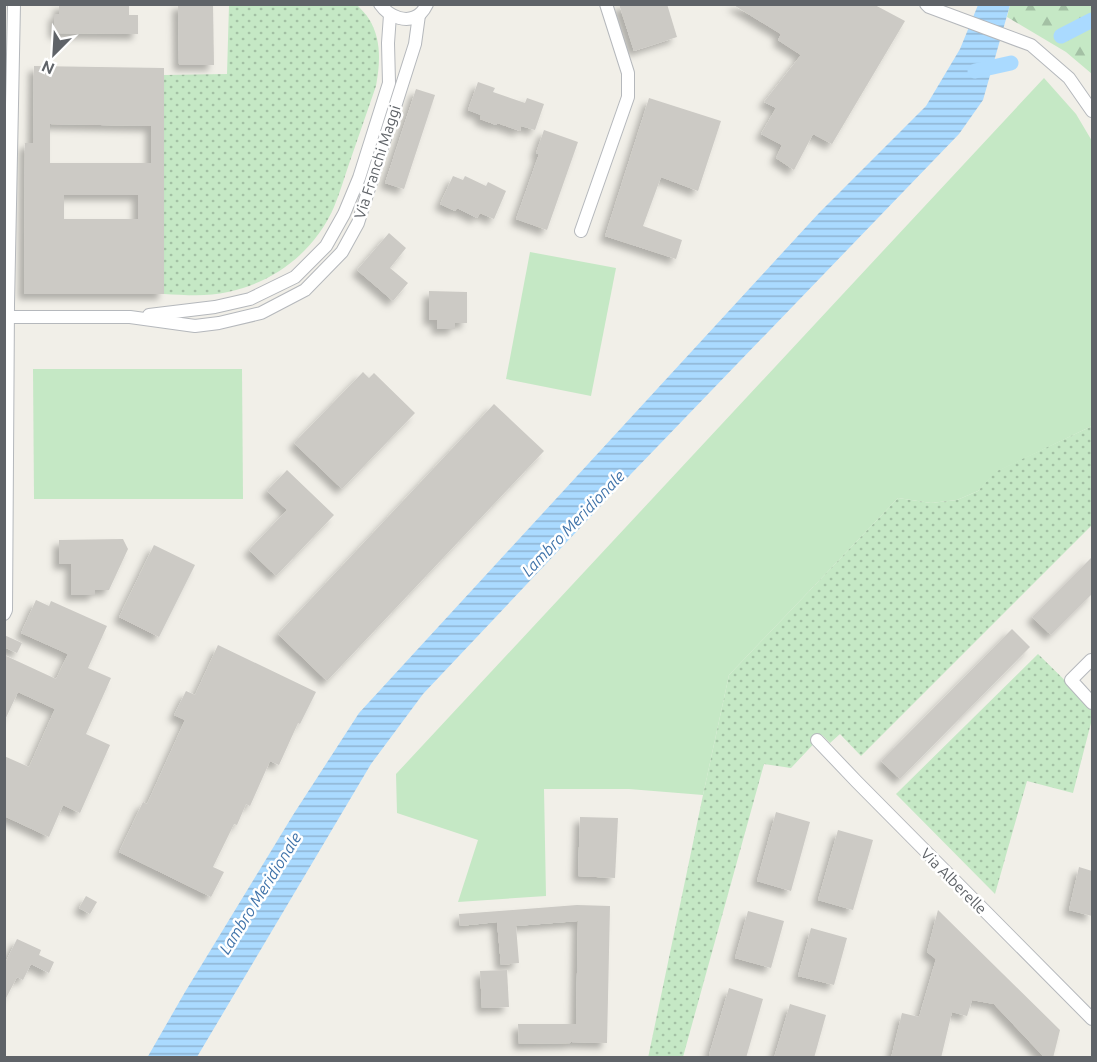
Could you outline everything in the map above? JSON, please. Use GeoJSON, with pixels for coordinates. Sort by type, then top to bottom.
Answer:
{"type":"FeatureCollection","features":[{"type":"Feature","properties":{"kind":"street"},"geometry":{"type":"LineString","coordinates":[[4,614],[6,610],[6,316],[14,4]]}},
{"type":"Feature","properties":{"kind":"street"},"geometry":{"type":"LineString","coordinates":[[382,8],[405,20],[419,15],[427,4]]}},
{"type":"Feature","properties":{"kind":"street"},"geometry":{"type":"LineString","coordinates":[[581,231],[629,91],[628,73],[606,4]]}},
{"type":"Feature","properties":{"kind":"street"},"geometry":{"type":"LineString","coordinates":[[927,6],[1031,45],[1069,78],[1092,111]]}},
{"type":"Feature","properties":{"kind":"street","name":"Via Franchi Maggi"},"geometry":{"type":"LineString","coordinates":[[6,316],[130,317],[215,307],[250,299],[295,277],[326,246],[344,214],[359,178],[389,83],[388,43],[382,8]]}},
{"type":"Feature","properties":{"kind":"street","name":"Via Franchi Maggi"},"geometry":{"type":"LineString","coordinates":[[130,317],[195,326],[261,313],[305,290],[342,252],[358,223],[415,44],[419,15]]}},
{"type":"Feature","properties":{"kind":"street"},"geometry":{"type":"LineString","coordinates":[[1091,660],[1071,680],[1092,703]]}},
{"type":"Feature","properties":{"kind":"street","name":"Via Alberelle"},"geometry":{"type":"LineString","coordinates":[[818,740],[881,807],[1092,1019]]}},
{"type":"Feature","properties":{"kind":"green space"},"geometry":{"type":"Polygon","coordinates":[[[229,5],[357,5],[369,19],[376,35],[379,61],[376,86],[334,207],[326,223],[305,251],[262,281],[245,287],[212,295],[164,294],[164,75],[227,74],[229,5]]]}},
{"type":"Feature","properties":{"kind":"green space"},"geometry":{"type":"Polygon","coordinates":[[[1010,5],[1092,5],[1092,74],[1066,52],[1007,17],[1010,5]]]}},
{"type":"Feature","properties":{"kind":"green space"},"geometry":{"type":"Polygon","coordinates":[[[1044,78],[1076,114],[1092,141],[1092,426],[996,472],[978,491],[957,500],[931,503],[898,498],[729,675],[703,795],[629,789],[544,789],[546,896],[458,902],[478,840],[397,813],[396,774],[1044,78]]]}},
{"type":"Feature","properties":{"kind":"green space"},"geometry":{"type":"Polygon","coordinates":[[[530,252],[616,268],[591,396],[506,379],[530,252]]]}},
{"type":"Feature","properties":{"kind":"green space"},"geometry":{"type":"Polygon","coordinates":[[[33,369],[242,369],[243,499],[34,499],[33,369]]]}},
{"type":"Feature","properties":{"kind":"green space"},"geometry":{"type":"Polygon","coordinates":[[[1092,426],[1092,525],[861,756],[840,734],[830,743],[822,735],[791,768],[764,764],[683,1057],[648,1058],[729,675],[898,498],[931,503],[957,500],[978,491],[995,472],[1092,426]]]}},
{"type":"Feature","properties":{"kind":"green space"},"geometry":{"type":"Polygon","coordinates":[[[1038,654],[1092,707],[1092,719],[1073,793],[1027,781],[995,894],[896,794],[1038,654]]]}},
{"type":"Feature","properties":{"kind":"water","name":"Lambro Meridionale"},"geometry":{"type":"Polygon","coordinates":[[[978,5],[1010,5],[983,100],[959,134],[630,475],[423,694],[371,764],[197,1057],[147,1058],[293,815],[359,713],[819,213],[926,106],[960,49],[978,5]]]}},
{"type":"Feature","properties":{"kind":"building"},"geometry":{"type":"Polygon","coordinates":[[[59,4],[129,4],[129,15],[138,15],[138,34],[54,33],[54,14],[59,14],[59,4]]]}},
{"type":"Feature","properties":{"kind":"building"},"geometry":{"type":"Polygon","coordinates":[[[178,4],[213,4],[214,65],[179,65],[178,4]]]}},
{"type":"Feature","properties":{"kind":"building"},"geometry":{"type":"Polygon","coordinates":[[[619,4],[667,4],[677,37],[634,51],[619,4]]]}},
{"type":"Feature","properties":{"kind":"building"},"geometry":{"type":"Polygon","coordinates":[[[732,4],[873,4],[905,21],[832,144],[813,134],[794,170],[776,158],[782,145],[761,134],[776,108],[764,102],[801,55],[778,40],[781,34],[732,4]]]}},
{"type":"Feature","properties":{"kind":"building"},"geometry":{"type":"Polygon","coordinates":[[[34,66],[164,68],[164,294],[24,294],[25,143],[33,143],[34,66]],[[50,124],[50,163],[151,163],[151,126],[50,124]],[[64,195],[64,219],[138,219],[138,195],[64,195]]]}},
{"type":"Feature","properties":{"kind":"building"},"geometry":{"type":"Polygon","coordinates":[[[478,82],[495,88],[493,92],[525,103],[527,98],[544,104],[535,130],[521,126],[520,131],[497,123],[496,125],[480,119],[481,115],[468,110],[478,82]]]}},
{"type":"Feature","properties":{"kind":"building"},"geometry":{"type":"Polygon","coordinates":[[[416,89],[435,95],[404,189],[385,183],[416,89]]]}},
{"type":"Feature","properties":{"kind":"building"},"geometry":{"type":"Polygon","coordinates":[[[649,98],[721,121],[698,191],[661,177],[643,226],[682,240],[676,259],[605,236],[649,98]]]}},
{"type":"Feature","properties":{"kind":"building"},"geometry":{"type":"Polygon","coordinates":[[[544,130],[578,142],[547,230],[516,219],[539,154],[536,153],[544,130]]]}},
{"type":"Feature","properties":{"kind":"building"},"geometry":{"type":"Polygon","coordinates":[[[453,176],[463,180],[465,176],[486,186],[488,182],[506,191],[494,219],[480,213],[477,218],[457,208],[455,211],[440,204],[453,176]]]}},
{"type":"Feature","properties":{"kind":"building"},"geometry":{"type":"Polygon","coordinates":[[[389,233],[406,248],[390,268],[408,283],[393,301],[357,270],[389,233]]]}},
{"type":"Feature","properties":{"kind":"building"},"geometry":{"type":"Polygon","coordinates":[[[429,291],[467,292],[467,323],[455,323],[455,329],[437,329],[437,320],[429,320],[429,291]]]}},
{"type":"Feature","properties":{"kind":"building"},"geometry":{"type":"Polygon","coordinates":[[[363,372],[369,378],[374,373],[415,413],[342,489],[294,443],[363,372]]]}},
{"type":"Feature","properties":{"kind":"building"},"geometry":{"type":"Polygon","coordinates":[[[494,404],[544,451],[327,681],[278,634],[494,404]]]}},
{"type":"Feature","properties":{"kind":"building"},"geometry":{"type":"Polygon","coordinates":[[[287,470],[334,515],[276,576],[249,550],[287,510],[267,491],[287,470]]]}},
{"type":"Feature","properties":{"kind":"building"},"geometry":{"type":"Polygon","coordinates":[[[123,539],[128,549],[109,590],[95,590],[95,595],[71,595],[71,564],[59,564],[59,540],[123,539]]]}},
{"type":"Feature","properties":{"kind":"building"},"geometry":{"type":"Polygon","coordinates":[[[154,545],[195,565],[159,637],[119,617],[154,545]]]}},
{"type":"Feature","properties":{"kind":"building"},"geometry":{"type":"Polygon","coordinates":[[[1092,557],[1092,594],[1051,635],[1032,617],[1092,557]]]}},
{"type":"Feature","properties":{"kind":"building"},"geometry":{"type":"Polygon","coordinates":[[[36,600],[49,606],[51,601],[107,626],[88,668],[111,678],[86,734],[110,745],[80,813],[63,805],[49,837],[4,816],[4,756],[29,767],[55,709],[18,692],[4,722],[4,655],[56,679],[68,654],[21,633],[36,600]]]}},
{"type":"Feature","properties":{"kind":"building"},"geometry":{"type":"Polygon","coordinates":[[[1012,629],[1030,647],[900,779],[881,761],[1012,629]]]}},
{"type":"Feature","properties":{"kind":"building"},"geometry":{"type":"Polygon","coordinates":[[[4,635],[22,643],[17,653],[4,647],[4,635]]]}},
{"type":"Feature","properties":{"kind":"building"},"geometry":{"type":"Polygon","coordinates":[[[218,645],[316,692],[300,724],[298,723],[279,765],[270,761],[250,806],[246,804],[237,825],[234,824],[213,867],[224,872],[211,897],[119,852],[143,802],[147,804],[185,720],[174,715],[186,691],[195,695],[218,645]]]}},
{"type":"Feature","properties":{"kind":"building"},"geometry":{"type":"Polygon","coordinates":[[[776,812],[810,822],[791,891],[757,881],[776,812]]]}},
{"type":"Feature","properties":{"kind":"building"},"geometry":{"type":"Polygon","coordinates":[[[580,817],[618,818],[615,878],[578,876],[580,817]]]}},
{"type":"Feature","properties":{"kind":"building"},"geometry":{"type":"Polygon","coordinates":[[[838,830],[873,840],[853,910],[818,900],[838,830]]]}},
{"type":"Feature","properties":{"kind":"building"},"geometry":{"type":"Polygon","coordinates":[[[1079,867],[1092,871],[1092,916],[1069,910],[1079,867]]]}},
{"type":"Feature","properties":{"kind":"building"},"geometry":{"type":"Polygon","coordinates":[[[86,896],[97,902],[90,914],[79,908],[86,896]]]}},
{"type":"Feature","properties":{"kind":"building"},"geometry":{"type":"Polygon","coordinates":[[[577,905],[610,906],[607,1043],[519,1044],[518,1024],[576,1024],[578,921],[516,926],[519,963],[501,965],[497,922],[460,926],[459,914],[577,905]]]}},
{"type":"Feature","properties":{"kind":"building"},"geometry":{"type":"Polygon","coordinates":[[[938,910],[1060,1030],[1053,1058],[1045,1058],[994,1004],[972,1000],[967,1016],[952,1012],[941,1058],[891,1058],[902,1013],[919,1017],[936,959],[927,952],[938,910]]]}},
{"type":"Feature","properties":{"kind":"building"},"geometry":{"type":"Polygon","coordinates":[[[748,911],[784,921],[771,968],[735,958],[748,911]]]}},
{"type":"Feature","properties":{"kind":"building"},"geometry":{"type":"Polygon","coordinates":[[[811,928],[847,938],[834,985],[798,976],[811,928]]]}},
{"type":"Feature","properties":{"kind":"building"},"geometry":{"type":"Polygon","coordinates":[[[17,939],[41,950],[39,955],[54,962],[49,973],[31,964],[23,980],[17,977],[4,1002],[4,965],[17,939]]]}},
{"type":"Feature","properties":{"kind":"building"},"geometry":{"type":"Polygon","coordinates":[[[507,970],[509,1007],[482,1008],[480,971],[507,970]]]}},
{"type":"Feature","properties":{"kind":"building"},"geometry":{"type":"Polygon","coordinates":[[[729,988],[763,999],[746,1058],[716,1058],[709,1055],[729,988]]]}},
{"type":"Feature","properties":{"kind":"building"},"geometry":{"type":"Polygon","coordinates":[[[790,1004],[826,1015],[814,1058],[774,1058],[790,1004]]]}},
{"type":"Feature","properties":{"kind":"waterway"},"geometry":{"type":"LineString","coordinates":[[1061,36],[1092,20]]}},
{"type":"Feature","properties":{"kind":"waterway"},"geometry":{"type":"LineString","coordinates":[[975,71],[1011,63]]}}]}
